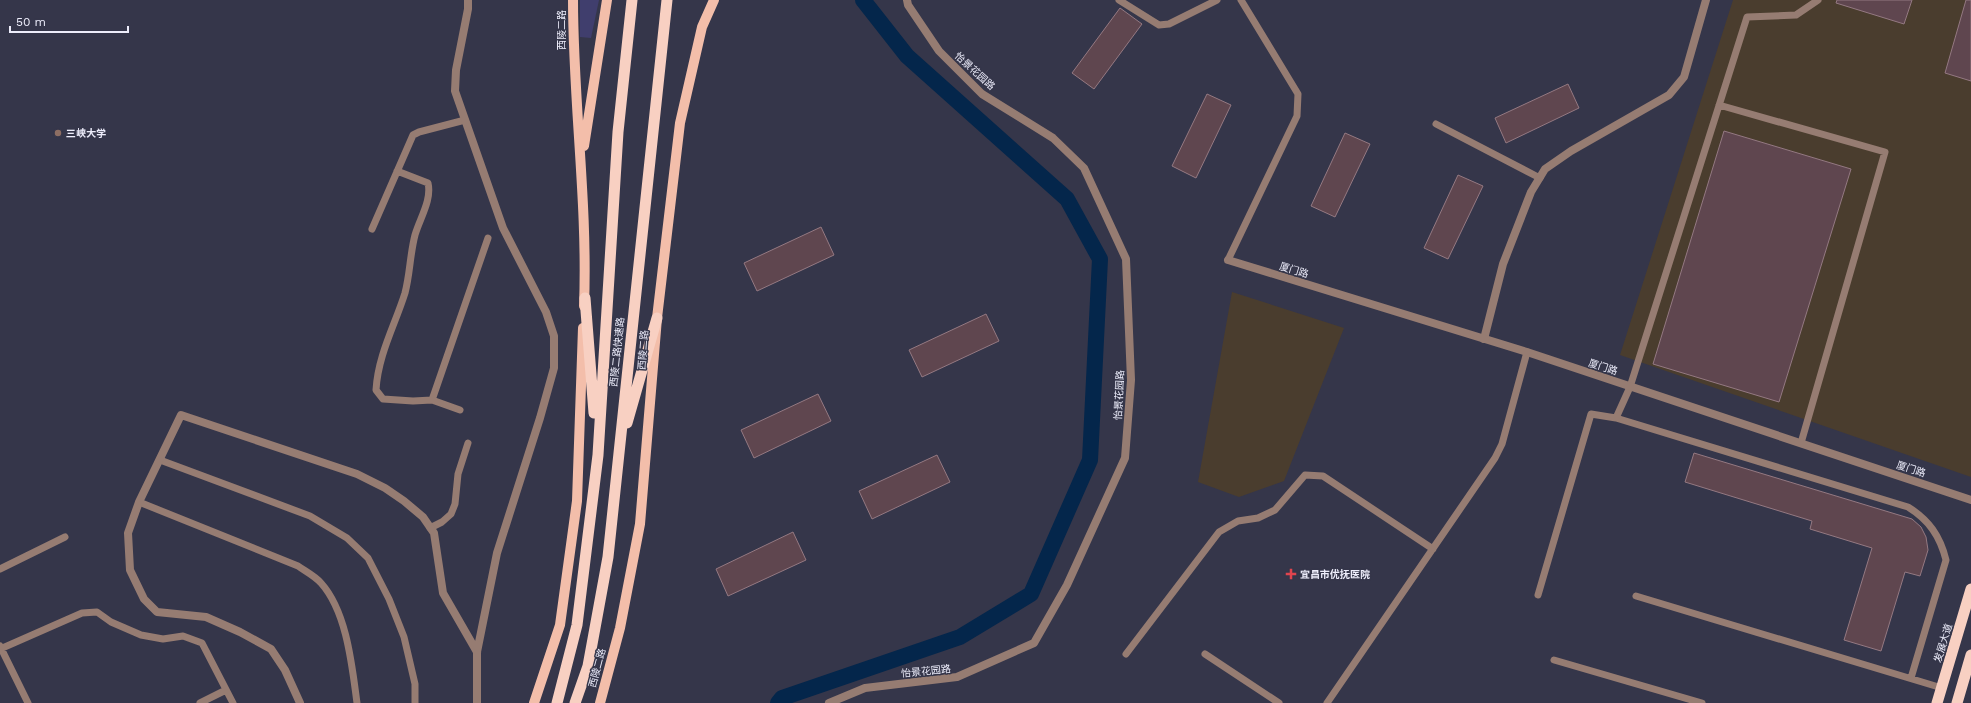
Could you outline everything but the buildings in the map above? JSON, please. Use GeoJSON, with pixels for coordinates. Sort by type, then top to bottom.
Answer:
{"type":"FeatureCollection","features":[{"type":"Feature","properties":{"kind":"highway","name":"西陵二路快速路"},"geometry":{"type":"LineString","coordinates":[[557,703],[577,626],[598,455],[618,132],[632,0]]}},
{"type":"Feature","properties":{"kind":"highway","name":"西陵二路快速路"},"geometry":{"type":"LineString","coordinates":[[574,703],[588,666],[608,557],[667,0]]}},
{"type":"Feature","properties":{"kind":"highway"},"geometry":{"type":"LineString","coordinates":[[584,298],[598,455]]}},
{"type":"Feature","properties":{"kind":"highway"},"geometry":{"type":"LineString","coordinates":[[619,453],[657,318]]}},
{"type":"Feature","properties":{"kind":"highway","name":"发展大道"},"geometry":{"type":"LineString","coordinates":[[1937,703],[1971,589]]}},
{"type":"Feature","properties":{"kind":"highway"},"geometry":{"type":"LineString","coordinates":[[1957,703],[1971,655]]}},
{"type":"Feature","properties":{"kind":"main road","name":"西陵二路"},"geometry":{"type":"LineString","coordinates":[[534,703],[560,625],[577,501],[584,298],[582,163],[573,56],[574,0]]}},
{"type":"Feature","properties":{"kind":"main road"},"geometry":{"type":"LineString","coordinates":[[582,163],[607,0]]}},
{"type":"Feature","properties":{"kind":"main road","name":"西陵二路"},"geometry":{"type":"LineString","coordinates":[[600,703],[620,628],[640,524],[657,318],[680,123],[702,27],[714,0]]}},
{"type":"Feature","properties":{"kind":"street"},"geometry":{"type":"LineString","coordinates":[[468,0],[468,9],[456,70],[455,91],[503,228],[546,312],[554,336],[554,368],[540,418],[497,553],[477,652],[477,703]]}},
{"type":"Feature","properties":{"kind":"street","name":"怡景花园路"},"geometry":{"type":"LineString","coordinates":[[829,703],[865,688],[957,677],[1034,643],[1067,585],[1125,458],[1131,380],[1126,259],[1084,168],[1053,138],[982,94],[939,51],[908,5],[907,0]]}},
{"type":"Feature","properties":{"kind":"street"},"geometry":{"type":"LineString","coordinates":[[1484,339],[1503,264],[1531,192],[1545,169],[1571,151],[1669,95],[1684,77],[1706,0]]}},
{"type":"Feature","properties":{"kind":"street","name":"厦门路"},"geometry":{"type":"LineString","coordinates":[[1228,260],[1527,352],[1971,500]]}},
{"type":"Feature","properties":{"kind":"street"},"geometry":{"type":"LineString","coordinates":[[300,703],[285,670],[271,650],[240,632],[206,617],[157,612],[144,599],[130,570],[128,533],[139,502],[181,415],[357,474],[385,488],[404,501],[423,517],[434,533],[443,593],[477,652]]}},
{"type":"Feature","properties":{"kind":"lane"},"geometry":{"type":"LineString","coordinates":[[1119,0],[1159,25],[1169,24],[1217,0]]}},
{"type":"Feature","properties":{"kind":"lane"},"geometry":{"type":"LineString","coordinates":[[1228,260],[1297,116],[1298,94],[1241,0]]}},
{"type":"Feature","properties":{"kind":"lane"},"geometry":{"type":"LineString","coordinates":[[1616,418],[1630,387],[1747,17],[1796,15],[1818,0]]}},
{"type":"Feature","properties":{"kind":"lane"},"geometry":{"type":"LineString","coordinates":[[1719,105],[1885,152],[1801,443]]}},
{"type":"Feature","properties":{"kind":"lane"},"geometry":{"type":"LineString","coordinates":[[372,229],[413,135],[419,132],[465,120]]}},
{"type":"Feature","properties":{"kind":"lane"},"geometry":{"type":"LineString","coordinates":[[1436,124],[1540,178]]}},
{"type":"Feature","properties":{"kind":"lane"},"geometry":{"type":"LineString","coordinates":[[398,171],[428,183],[430,192],[415,236],[411,268],[405,293],[378,372],[376,390],[383,399],[413,401],[432,400],[460,410]]}},
{"type":"Feature","properties":{"kind":"lane"},"geometry":{"type":"LineString","coordinates":[[432,400],[488,238]]}},
{"type":"Feature","properties":{"kind":"lane"},"geometry":{"type":"LineString","coordinates":[[1327,703],[1495,458],[1502,444],[1527,352]]}},
{"type":"Feature","properties":{"kind":"lane"},"geometry":{"type":"LineString","coordinates":[[1538,595],[1592,414],[1616,418],[1908,507],[1921,515],[1936,532],[1946,560],[1911,678]]}},
{"type":"Feature","properties":{"kind":"lane"},"geometry":{"type":"LineString","coordinates":[[430,528],[442,522],[451,514],[455,504],[458,474],[468,443]]}},
{"type":"Feature","properties":{"kind":"lane"},"geometry":{"type":"LineString","coordinates":[[160,460],[310,516],[347,538],[368,558],[389,599],[404,637],[415,684],[415,703]]}},
{"type":"Feature","properties":{"kind":"lane"},"geometry":{"type":"LineString","coordinates":[[1126,654],[1219,532],[1238,520],[1258,518],[1275,510],[1305,475],[1323,476],[1433,548]]}},
{"type":"Feature","properties":{"kind":"lane"},"geometry":{"type":"LineString","coordinates":[[139,502],[298,566],[320,582],[333,601],[341,621],[352,665],[357,703]]}},
{"type":"Feature","properties":{"kind":"lane"},"geometry":{"type":"LineString","coordinates":[[0,569],[65,537]]}},
{"type":"Feature","properties":{"kind":"lane"},"geometry":{"type":"LineString","coordinates":[[1636,596],[1942,688]]}},
{"type":"Feature","properties":{"kind":"lane"},"geometry":{"type":"LineString","coordinates":[[28,703],[0,648],[82,613],[97,612],[111,622],[141,635],[163,640],[183,636],[202,643],[233,703]]}},
{"type":"Feature","properties":{"kind":"lane"},"geometry":{"type":"LineString","coordinates":[[1205,654],[1279,703]]}},
{"type":"Feature","properties":{"kind":"lane"},"geometry":{"type":"LineString","coordinates":[[1554,660],[1702,703]]}},
{"type":"Feature","properties":{"kind":"lane"},"geometry":{"type":"LineString","coordinates":[[200,703],[226,690]]}},
{"type":"Feature","properties":{"kind":"shaded area"},"geometry":{"type":"Polygon","coordinates":[[[580,0],[599,0],[591,38],[580,37],[580,0]]]}},
{"type":"Feature","properties":{"kind":"shaded area"},"geometry":{"type":"Polygon","coordinates":[[[1733,0],[1971,0],[1971,477],[1620,355],[1733,0]]]}},
{"type":"Feature","properties":{"kind":"shaded area"},"geometry":{"type":"Polygon","coordinates":[[[1232,292],[1344,328],[1284,481],[1239,497],[1198,482],[1232,292]]]}},
{"type":"Feature","properties":{"kind":"waterway"},"geometry":{"type":"LineString","coordinates":[[778,703],[782,698],[960,637],[1031,594],[1090,460],[1100,259],[1067,199],[907,56],[863,0]]}},
{"type":"Feature","properties":{"kind":"place","name":"三峡大学"},"geometry":{"type":"Point","coordinates":[58,133]}},
{"type":"Feature","properties":{"kind":"place","name":"宜昌市优抚医院"},"geometry":{"type":"Point","coordinates":[1291,574]}}]}
